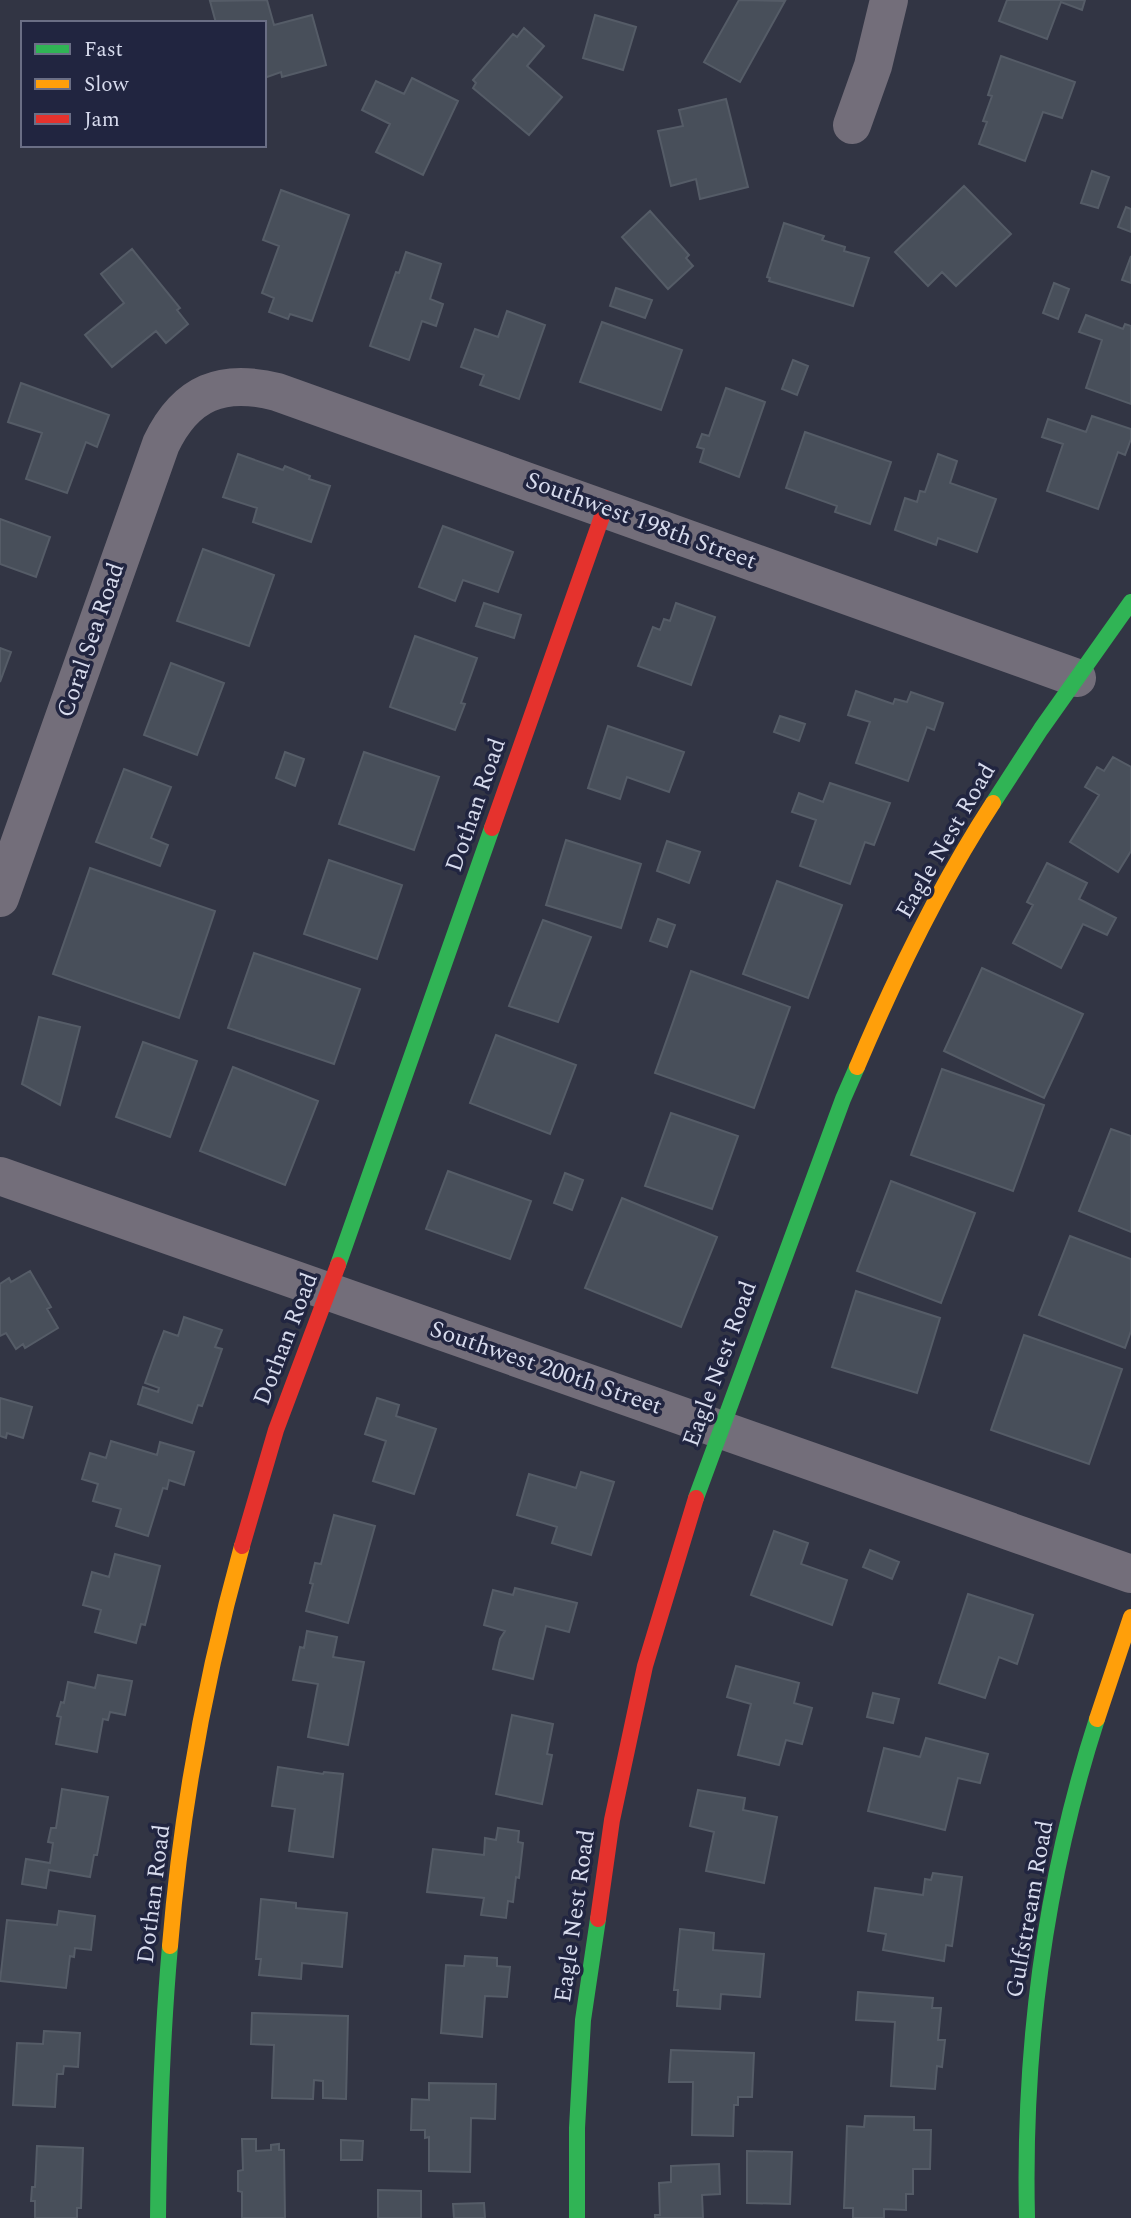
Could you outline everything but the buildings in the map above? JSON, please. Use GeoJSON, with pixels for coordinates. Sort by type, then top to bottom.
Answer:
{"type":"FeatureCollection","features":[{"type":"Feature","properties":{"kind":"street"},"geometry":{"type":"LineString","coordinates":[[852,125],[873,66],[889,0]]}},
{"type":"Feature","properties":{"kind":"street","name":"Southwest 198th Street"},"geometry":{"type":"LineString","coordinates":[[202,396],[242,385],[276,392],[1077,678]]}},
{"type":"Feature","properties":{"kind":"street","name":"Coral Sea Road"},"geometry":{"type":"LineString","coordinates":[[0,898],[157,454],[169,427],[188,405],[202,396]]}},
{"type":"Feature","properties":{"kind":"street","name":"Dothan Road"},"geometry":{"type":"LineString","coordinates":[[158,2218],[158,2110],[170,1929],[182,1838],[203,1715],[260,1478],[605,508]]}},
{"type":"Feature","properties":{"kind":"street","name":"Eagle Nest Road"},"geometry":{"type":"LineString","coordinates":[[577,2218],[577,2128],[583,2020],[596,1917],[631,1727],[652,1641],[693,1505],[843,1099],[891,987],[974,832],[1016,766],[1131,602]]}},
{"type":"Feature","properties":{"kind":"street","name":"Southwest 200th Street"},"geometry":{"type":"LineString","coordinates":[[0,1176],[1131,1574]]}},
{"type":"Feature","properties":{"kind":"street","name":"Gulfstream Road"},"geometry":{"type":"LineString","coordinates":[[1027,2218],[1026,2125],[1030,2061],[1036,1998],[1051,1906],[1076,1790],[1131,1617]]}},
{"type":"Feature","properties":{"kind":"traffic: fast"},"geometry":{"type":"LineString","coordinates":[[993,803],[1041,729],[1131,602]]}},
{"type":"Feature","properties":{"kind":"traffic: fast"},"geometry":{"type":"LineString","coordinates":[[338,1265],[492,828]]}},
{"type":"Feature","properties":{"kind":"traffic: fast"},"geometry":{"type":"LineString","coordinates":[[696,1498],[857,1067]]}},
{"type":"Feature","properties":{"kind":"traffic: fast"},"geometry":{"type":"LineString","coordinates":[[1027,2218],[1029,2091],[1041,1966],[1064,1841],[1097,1719]]}},
{"type":"Feature","properties":{"kind":"traffic: fast"},"geometry":{"type":"LineString","coordinates":[[577,2218],[577,2128],[583,2020],[598,1919]]}},
{"type":"Feature","properties":{"kind":"traffic: fast"},"geometry":{"type":"LineString","coordinates":[[158,2218],[161,2082],[170,1946]]}},
{"type":"Feature","properties":{"kind":"traffic: slow"},"geometry":{"type":"LineString","coordinates":[[857,1067],[919,932],[993,803]]}},
{"type":"Feature","properties":{"kind":"traffic: slow"},"geometry":{"type":"LineString","coordinates":[[170,1946],[188,1794],[206,1694],[242,1546]]}},
{"type":"Feature","properties":{"kind":"traffic: slow"},"geometry":{"type":"LineString","coordinates":[[1097,1719],[1131,1617]]}},
{"type":"Feature","properties":{"kind":"traffic: jam"},"geometry":{"type":"LineString","coordinates":[[492,828],[605,508]]}},
{"type":"Feature","properties":{"kind":"traffic: jam"},"geometry":{"type":"LineString","coordinates":[[242,1546],[276,1430],[338,1265]]}},
{"type":"Feature","properties":{"kind":"traffic: jam"},"geometry":{"type":"LineString","coordinates":[[598,1919],[612,1820],[645,1666],[696,1498]]}}]}
